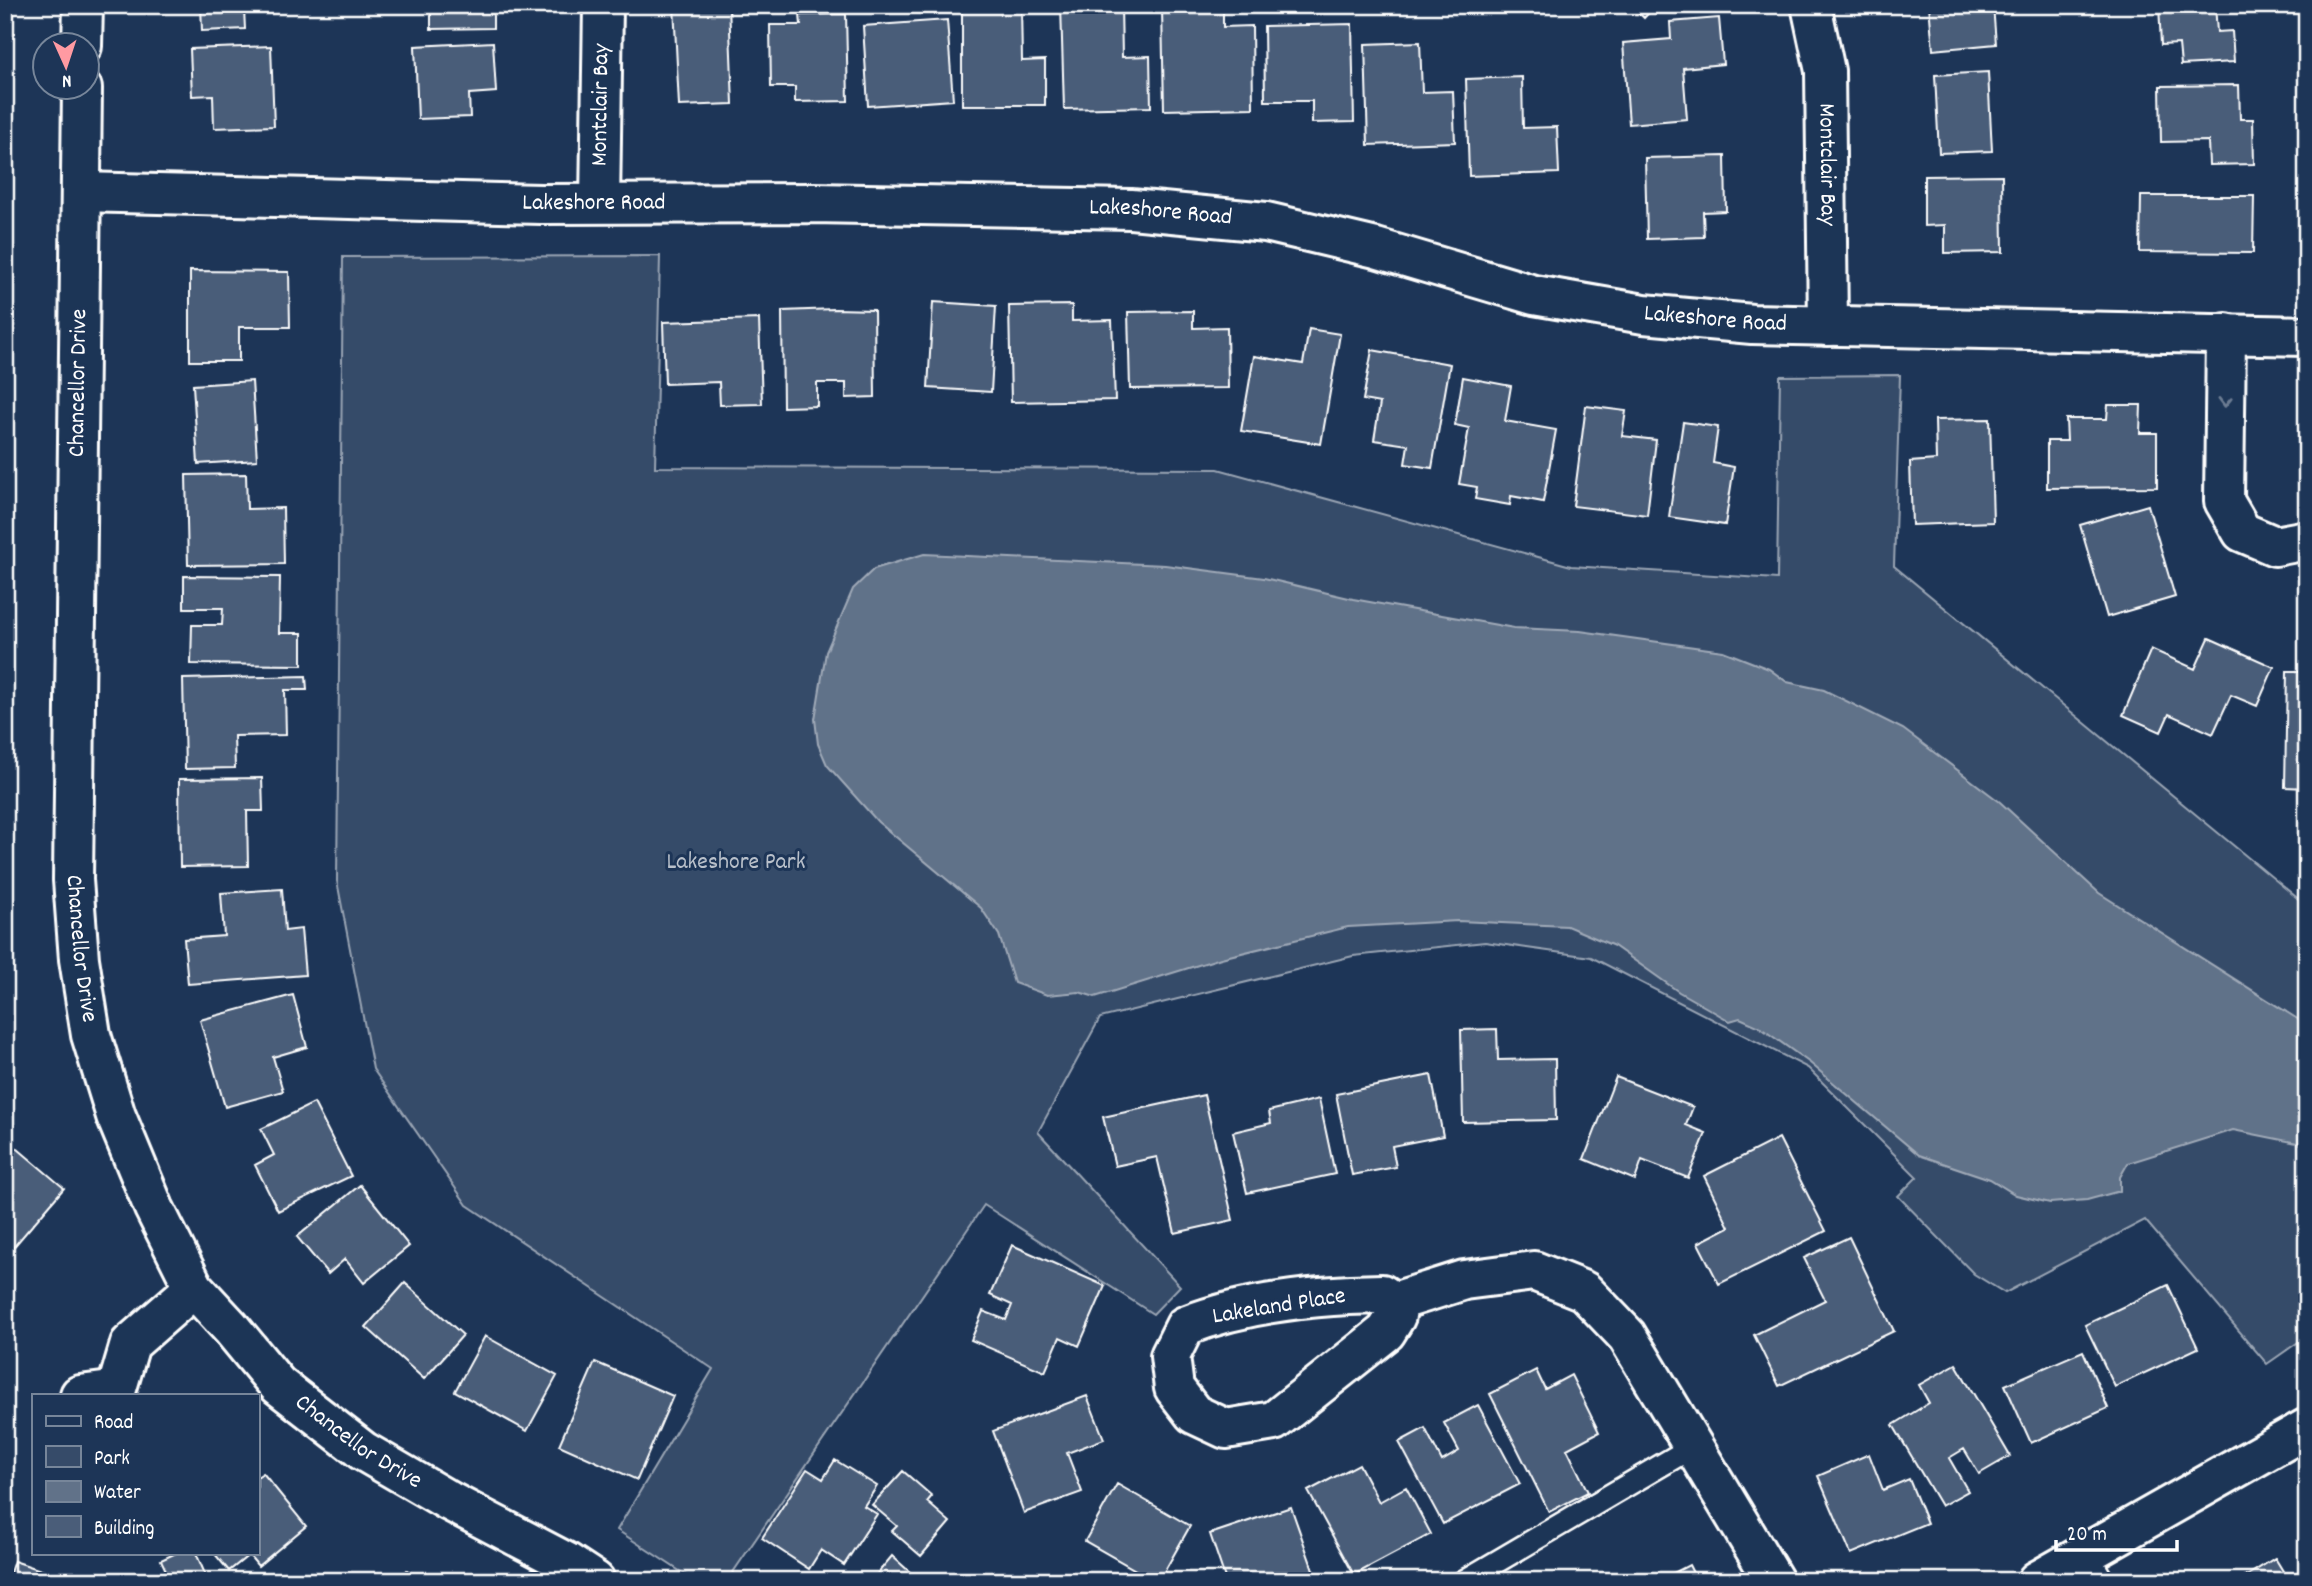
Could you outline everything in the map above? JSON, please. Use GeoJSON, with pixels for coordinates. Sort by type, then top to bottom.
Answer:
{"type":"FeatureCollection","features":[{"type":"Feature","properties":{"kind":"street"},"geometry":{"type":"LineString","coordinates":[[82,32],[83,5]]}},
{"type":"Feature","properties":{"kind":"street","name":"Montclair Bay"},"geometry":{"type":"LineString","coordinates":[[600,203],[603,5]]}},
{"type":"Feature","properties":{"kind":"street","name":"Montclair Bay"},"geometry":{"type":"LineString","coordinates":[[1811,5],[1825,71],[1828,326]]}},
{"type":"Feature","properties":{"kind":"street","name":"Chancellor Drive"},"geometry":{"type":"LineString","coordinates":[[82,102],[74,880],[79,959],[91,1035],[116,1116],[154,1208],[194,1288],[278,1385],[363,1451],[595,1581]]}},
{"type":"Feature","properties":{"kind":"street","name":"Lakeshore Road"},"geometry":{"type":"LineString","coordinates":[[81,192],[600,203],[813,203],[1130,209],[1266,222],[1376,248],[1534,295],[1644,314],[1752,324],[2307,336]]}},
{"type":"Feature","properties":{"kind":"street"},"geometry":{"type":"LineString","coordinates":[[2226,333],[2224,501],[2242,532],[2275,546],[2307,540]]}},
{"type":"Feature","properties":{"kind":"street"},"geometry":{"type":"LineString","coordinates":[[1394,1302],[1464,1280],[1534,1271],[1584,1291],[1628,1336],[1774,1581]]}},
{"type":"Feature","properties":{"kind":"street"},"geometry":{"type":"LineString","coordinates":[[116,1394],[130,1345],[194,1288]]}},
{"type":"Feature","properties":{"kind":"street","name":"Lakeland Place"},"geometry":{"type":"LineString","coordinates":[[1382,1294],[1394,1302],[1396,1316],[1386,1332],[1274,1421],[1226,1429],[1194,1414],[1174,1388],[1170,1356],[1185,1326],[1219,1313],[1335,1295],[1382,1294]]}},
{"type":"Feature","properties":{"kind":"street"},"geometry":{"type":"LineString","coordinates":[[88,1394],[112,1394]]}},
{"type":"Feature","properties":{"kind":"street"},"geometry":{"type":"LineString","coordinates":[[2037,1581],[2095,1567],[2307,1428]]}},
{"type":"Feature","properties":{"kind":"lane"},"geometry":{"type":"LineString","coordinates":[[1464,1581],[1694,1446]]}},
{"type":"Feature","properties":{"kind":"green space","name":"Lakeshore Park"},"geometry":{"type":"Polygon","coordinates":[[[660,256],[655,467],[1218,469],[1571,566],[1777,579],[1780,376],[1900,375],[1894,566],[2307,906],[2307,1336],[2267,1364],[2145,1220],[2005,1293],[1974,1274],[1898,1196],[1917,1177],[1808,1068],[1591,957],[1485,942],[1353,956],[1100,1018],[1038,1132],[1180,1286],[1153,1314],[984,1205],[727,1581],[695,1581],[617,1530],[713,1369],[467,1205],[373,1069],[337,881],[343,257],[660,256]]]}},
{"type":"Feature","properties":{"kind":"water"},"geometry":{"type":"Polygon","coordinates":[[[924,554],[1165,565],[1264,578],[1353,599],[1514,628],[1580,631],[1723,651],[1769,669],[1787,682],[1824,690],[1903,729],[2000,802],[2099,893],[2307,1025],[2307,1145],[2233,1130],[2128,1163],[2120,1177],[2120,1191],[2087,1200],[2050,1203],[2016,1195],[1990,1179],[1919,1155],[1810,1063],[1758,1026],[1740,1018],[1730,1021],[1679,992],[1614,946],[1567,926],[1458,921],[1348,927],[1221,958],[1095,997],[1079,992],[1047,995],[1014,983],[999,935],[981,908],[878,822],[827,765],[818,744],[815,719],[826,652],[853,589],[874,569],[924,554]]]}},
{"type":"Feature","properties":{"kind":"building"},"geometry":{"type":"Polygon","coordinates":[[[201,5],[268,5],[268,8],[244,9],[245,29],[202,31],[201,5]]]}},
{"type":"Feature","properties":{"kind":"building"},"geometry":{"type":"Polygon","coordinates":[[[431,5],[493,5],[493,28],[431,29],[431,5]]]}},
{"type":"Feature","properties":{"kind":"building"},"geometry":{"type":"Polygon","coordinates":[[[674,5],[729,5],[733,104],[679,106],[674,5]]]}},
{"type":"Feature","properties":{"kind":"building"},"geometry":{"type":"Polygon","coordinates":[[[962,5],[1021,5],[1022,61],[1045,60],[1045,105],[962,105],[962,5]]]}},
{"type":"Feature","properties":{"kind":"building"},"geometry":{"type":"Polygon","coordinates":[[[1061,5],[1121,5],[1122,57],[1150,56],[1151,107],[1064,109],[1061,5]]]}},
{"type":"Feature","properties":{"kind":"building"},"geometry":{"type":"Polygon","coordinates":[[[1631,5],[1656,5],[1644,18],[1631,5]]]}},
{"type":"Feature","properties":{"kind":"building"},"geometry":{"type":"Polygon","coordinates":[[[1929,5],[1993,5],[1996,44],[1933,50],[1929,5]]]}},
{"type":"Feature","properties":{"kind":"building"},"geometry":{"type":"Polygon","coordinates":[[[2159,5],[2215,5],[2217,32],[2232,31],[2234,62],[2181,65],[2179,44],[2161,45],[2159,5]]]}},
{"type":"Feature","properties":{"kind":"building"},"geometry":{"type":"Polygon","coordinates":[[[1223,7],[1223,27],[1252,26],[1253,108],[1164,110],[1162,8],[1223,7]]]}},
{"type":"Feature","properties":{"kind":"building"},"geometry":{"type":"Polygon","coordinates":[[[846,14],[848,101],[795,102],[795,87],[771,87],[770,25],[801,25],[800,15],[846,14]]]}},
{"type":"Feature","properties":{"kind":"building"},"geometry":{"type":"Polygon","coordinates":[[[1719,18],[1723,64],[1683,68],[1687,119],[1629,124],[1623,43],[1671,39],[1670,22],[1719,18]]]}},
{"type":"Feature","properties":{"kind":"building"},"geometry":{"type":"Polygon","coordinates":[[[947,20],[953,100],[868,106],[863,26],[947,20]]]}},
{"type":"Feature","properties":{"kind":"building"},"geometry":{"type":"Polygon","coordinates":[[[1352,24],[1354,122],[1312,123],[1312,101],[1265,101],[1264,26],[1352,24]]]}},
{"type":"Feature","properties":{"kind":"building"},"geometry":{"type":"Polygon","coordinates":[[[493,42],[496,92],[469,94],[470,117],[418,119],[415,46],[493,42]]]}},
{"type":"Feature","properties":{"kind":"building"},"geometry":{"type":"Polygon","coordinates":[[[1420,42],[1422,92],[1453,91],[1455,142],[1368,145],[1365,44],[1420,42]]]}},
{"type":"Feature","properties":{"kind":"building"},"geometry":{"type":"Polygon","coordinates":[[[271,46],[274,126],[214,128],[213,95],[192,96],[190,49],[271,46]]]}},
{"type":"Feature","properties":{"kind":"building"},"geometry":{"type":"Polygon","coordinates":[[[1988,72],[1992,151],[1939,153],[1935,75],[1988,72]]]}},
{"type":"Feature","properties":{"kind":"building"},"geometry":{"type":"Polygon","coordinates":[[[1522,77],[1523,128],[1557,127],[1559,173],[1469,176],[1466,79],[1522,77]]]}},
{"type":"Feature","properties":{"kind":"building"},"geometry":{"type":"Polygon","coordinates":[[[2239,85],[2240,119],[2253,119],[2254,164],[2209,165],[2208,141],[2161,142],[2160,86],[2239,85]]]}},
{"type":"Feature","properties":{"kind":"building"},"geometry":{"type":"Polygon","coordinates":[[[1725,156],[1726,211],[1703,212],[1704,237],[1647,239],[1645,158],[1725,156]]]}},
{"type":"Feature","properties":{"kind":"building"},"geometry":{"type":"Polygon","coordinates":[[[2002,175],[2003,252],[1945,253],[1945,225],[1924,226],[1924,176],[2002,175]]]}},
{"type":"Feature","properties":{"kind":"building"},"geometry":{"type":"Polygon","coordinates":[[[2141,196],[2254,196],[2253,253],[2140,252],[2141,196]]]}},
{"type":"Feature","properties":{"kind":"building"},"geometry":{"type":"Polygon","coordinates":[[[190,271],[289,272],[290,327],[239,327],[239,361],[190,361],[190,271]]]}},
{"type":"Feature","properties":{"kind":"building"},"geometry":{"type":"Polygon","coordinates":[[[933,302],[996,306],[991,392],[928,388],[933,302]]]}},
{"type":"Feature","properties":{"kind":"building"},"geometry":{"type":"Polygon","coordinates":[[[1072,305],[1072,321],[1112,320],[1115,400],[1011,402],[1009,306],[1072,305]]]}},
{"type":"Feature","properties":{"kind":"building"},"geometry":{"type":"Polygon","coordinates":[[[874,310],[875,397],[846,398],[846,383],[817,383],[817,406],[783,407],[782,311],[874,310]]]}},
{"type":"Feature","properties":{"kind":"building"},"geometry":{"type":"Polygon","coordinates":[[[1193,311],[1193,328],[1227,327],[1228,388],[1130,389],[1128,312],[1193,311]]]}},
{"type":"Feature","properties":{"kind":"building"},"geometry":{"type":"Polygon","coordinates":[[[759,319],[762,404],[720,405],[719,382],[665,384],[663,322],[759,319]]]}},
{"type":"Feature","properties":{"kind":"building"},"geometry":{"type":"Polygon","coordinates":[[[1309,329],[1340,334],[1321,444],[1241,431],[1254,356],[1303,364],[1309,329]]]}},
{"type":"Feature","properties":{"kind":"building"},"geometry":{"type":"Polygon","coordinates":[[[1372,350],[1450,364],[1432,468],[1405,464],[1408,445],[1374,440],[1380,403],[1363,400],[1372,350]]]}},
{"type":"Feature","properties":{"kind":"building"},"geometry":{"type":"Polygon","coordinates":[[[1463,377],[1511,386],[1505,421],[1556,430],[1543,502],[1511,496],[1510,505],[1475,499],[1477,487],[1459,484],[1469,428],[1455,425],[1463,377]]]}},
{"type":"Feature","properties":{"kind":"building"},"geometry":{"type":"Polygon","coordinates":[[[252,381],[257,460],[198,464],[193,385],[252,381]]]}},
{"type":"Feature","properties":{"kind":"building"},"geometry":{"type":"Polygon","coordinates":[[[2108,405],[2141,405],[2140,433],[2157,433],[2157,487],[2047,488],[2047,441],[2067,441],[2066,419],[2107,419],[2108,405]]]}},
{"type":"Feature","properties":{"kind":"building"},"geometry":{"type":"Polygon","coordinates":[[[1586,406],[1626,411],[1622,436],[1656,440],[1647,515],[1573,506],[1586,406]]]}},
{"type":"Feature","properties":{"kind":"building"},"geometry":{"type":"Polygon","coordinates":[[[1990,419],[1993,522],[1912,525],[1910,462],[1936,460],[1935,420],[1990,419]]]}},
{"type":"Feature","properties":{"kind":"building"},"geometry":{"type":"Polygon","coordinates":[[[1683,422],[1718,427],[1713,463],[1734,467],[1725,525],[1669,517],[1683,422]]]}},
{"type":"Feature","properties":{"kind":"building"},"geometry":{"type":"Polygon","coordinates":[[[246,474],[247,509],[283,508],[284,564],[188,565],[186,475],[246,474]]]}},
{"type":"Feature","properties":{"kind":"building"},"geometry":{"type":"Polygon","coordinates":[[[2148,505],[2175,597],[2107,617],[2080,525],[2148,505]]]}},
{"type":"Feature","properties":{"kind":"building"},"geometry":{"type":"Polygon","coordinates":[[[184,576],[280,577],[279,633],[302,633],[302,665],[191,664],[192,625],[222,625],[223,608],[184,608],[184,576]]]}},
{"type":"Feature","properties":{"kind":"building"},"geometry":{"type":"Polygon","coordinates":[[[2209,638],[2274,667],[2257,706],[2231,695],[2213,734],[2169,714],[2161,732],[2123,715],[2151,649],[2195,669],[2209,638]]]}},
{"type":"Feature","properties":{"kind":"building"},"geometry":{"type":"Polygon","coordinates":[[[2287,671],[2307,671],[2307,788],[2285,787],[2287,671]]]}},
{"type":"Feature","properties":{"kind":"building"},"geometry":{"type":"Polygon","coordinates":[[[306,676],[307,690],[285,690],[286,735],[234,736],[235,768],[185,769],[183,679],[306,676]]]}},
{"type":"Feature","properties":{"kind":"building"},"geometry":{"type":"Polygon","coordinates":[[[262,778],[263,811],[247,811],[248,866],[180,867],[179,779],[262,778]]]}},
{"type":"Feature","properties":{"kind":"building"},"geometry":{"type":"Polygon","coordinates":[[[282,889],[285,931],[301,929],[305,975],[188,984],[184,939],[224,936],[221,893],[282,889]]]}},
{"type":"Feature","properties":{"kind":"building"},"geometry":{"type":"Polygon","coordinates":[[[293,995],[307,1047],[273,1057],[283,1091],[225,1107],[200,1020],[293,995]]]}},
{"type":"Feature","properties":{"kind":"building"},"geometry":{"type":"Polygon","coordinates":[[[1497,1029],[1498,1060],[1555,1059],[1556,1120],[1463,1122],[1461,1030],[1497,1029]]]}},
{"type":"Feature","properties":{"kind":"building"},"geometry":{"type":"Polygon","coordinates":[[[1431,1075],[1443,1136],[1392,1146],[1396,1167],[1352,1175],[1336,1094],[1431,1075]]]}},
{"type":"Feature","properties":{"kind":"building"},"geometry":{"type":"Polygon","coordinates":[[[1616,1077],[1693,1107],[1686,1125],[1706,1133],[1688,1178],[1642,1160],[1635,1180],[1584,1159],[1616,1077]]]}},
{"type":"Feature","properties":{"kind":"building"},"geometry":{"type":"Polygon","coordinates":[[[1204,1095],[1233,1220],[1175,1233],[1157,1157],[1115,1166],[1103,1117],[1204,1095]]]}},
{"type":"Feature","properties":{"kind":"building"},"geometry":{"type":"Polygon","coordinates":[[[1319,1099],[1335,1174],[1247,1193],[1233,1132],[1271,1123],[1269,1111],[1319,1099]]]}},
{"type":"Feature","properties":{"kind":"building"},"geometry":{"type":"Polygon","coordinates":[[[314,1103],[351,1176],[278,1211],[255,1165],[274,1155],[261,1129],[314,1103]]]}},
{"type":"Feature","properties":{"kind":"building"},"geometry":{"type":"Polygon","coordinates":[[[5,1138],[64,1188],[6,1256],[5,1256],[5,1138]]]}},
{"type":"Feature","properties":{"kind":"building"},"geometry":{"type":"Polygon","coordinates":[[[1779,1138],[1826,1231],[1719,1284],[1698,1243],[1729,1227],[1704,1176],[1779,1138]]]}},
{"type":"Feature","properties":{"kind":"building"},"geometry":{"type":"Polygon","coordinates":[[[360,1185],[409,1246],[364,1283],[345,1259],[328,1274],[297,1237],[360,1185]]]}},
{"type":"Feature","properties":{"kind":"building"},"geometry":{"type":"Polygon","coordinates":[[[1849,1237],[1894,1331],[1779,1386],[1754,1335],[1825,1300],[1804,1258],[1849,1237]]]}},
{"type":"Feature","properties":{"kind":"building"},"geometry":{"type":"Polygon","coordinates":[[[1012,1245],[1105,1286],[1079,1346],[1060,1337],[1045,1372],[971,1340],[983,1311],[1006,1320],[1012,1305],[990,1295],[1012,1245]]]}},
{"type":"Feature","properties":{"kind":"building"},"geometry":{"type":"Polygon","coordinates":[[[405,1283],[463,1335],[424,1379],[366,1327],[405,1283]]]}},
{"type":"Feature","properties":{"kind":"building"},"geometry":{"type":"Polygon","coordinates":[[[2168,1285],[2198,1348],[2115,1387],[2085,1325],[2168,1285]]]}},
{"type":"Feature","properties":{"kind":"building"},"geometry":{"type":"Polygon","coordinates":[[[485,1336],[557,1376],[527,1431],[455,1391],[485,1336]]]}},
{"type":"Feature","properties":{"kind":"building"},"geometry":{"type":"Polygon","coordinates":[[[2083,1351],[2108,1408],[2031,1443],[2005,1385],[2083,1351]]]}},
{"type":"Feature","properties":{"kind":"building"},"geometry":{"type":"Polygon","coordinates":[[[595,1362],[673,1396],[637,1480],[559,1445],[595,1362]]]}},
{"type":"Feature","properties":{"kind":"building"},"geometry":{"type":"Polygon","coordinates":[[[1956,1364],[2010,1456],[1979,1474],[1964,1449],[1949,1458],[1968,1491],[1941,1506],[1893,1425],[1929,1403],[1919,1385],[1956,1364]]]}},
{"type":"Feature","properties":{"kind":"building"},"geometry":{"type":"Polygon","coordinates":[[[1536,1370],[1545,1389],[1571,1375],[1599,1432],[1567,1449],[1588,1492],[1549,1512],[1490,1394],[1536,1370]]]}},
{"type":"Feature","properties":{"kind":"building"},"geometry":{"type":"Polygon","coordinates":[[[1087,1396],[1104,1439],[1067,1453],[1082,1492],[1024,1513],[993,1431],[1087,1396]]]}},
{"type":"Feature","properties":{"kind":"building"},"geometry":{"type":"Polygon","coordinates":[[[1478,1405],[1520,1484],[1443,1524],[1399,1442],[1425,1428],[1442,1461],[1459,1451],[1444,1423],[1478,1405]]]}},
{"type":"Feature","properties":{"kind":"building"},"geometry":{"type":"Polygon","coordinates":[[[1869,1454],[1883,1490],[1909,1479],[1927,1523],[1851,1554],[1818,1476],[1869,1454]]]}},
{"type":"Feature","properties":{"kind":"building"},"geometry":{"type":"Polygon","coordinates":[[[835,1460],[877,1486],[864,1506],[877,1514],[844,1565],[821,1550],[809,1569],[762,1538],[807,1469],[823,1479],[835,1460]]]}},
{"type":"Feature","properties":{"kind":"building"},"geometry":{"type":"Polygon","coordinates":[[[1359,1464],[1379,1502],[1406,1487],[1431,1534],[1354,1575],[1308,1491],[1359,1464]]]}},
{"type":"Feature","properties":{"kind":"building"},"geometry":{"type":"Polygon","coordinates":[[[903,1471],[932,1496],[927,1502],[950,1522],[921,1556],[892,1531],[897,1526],[872,1505],[903,1471]]]}},
{"type":"Feature","properties":{"kind":"building"},"geometry":{"type":"Polygon","coordinates":[[[263,1473],[306,1526],[258,1566],[249,1555],[229,1571],[215,1554],[259,1554],[259,1476],[263,1473]]]}},
{"type":"Feature","properties":{"kind":"building"},"geometry":{"type":"Polygon","coordinates":[[[1117,1484],[1190,1526],[1159,1581],[1085,1541],[1117,1484]]]}},
{"type":"Feature","properties":{"kind":"building"},"geometry":{"type":"Polygon","coordinates":[[[1291,1507],[1317,1581],[1261,1581],[1260,1577],[1249,1581],[1226,1581],[1210,1534],[1291,1507]]]}},
{"type":"Feature","properties":{"kind":"building"},"geometry":{"type":"Polygon","coordinates":[[[174,1554],[196,1554],[208,1581],[171,1581],[161,1560],[174,1554]]]}},
{"type":"Feature","properties":{"kind":"building"},"geometry":{"type":"Polygon","coordinates":[[[892,1556],[920,1581],[871,1581],[892,1556]]]}},
{"type":"Feature","properties":{"kind":"building"},"geometry":{"type":"Polygon","coordinates":[[[2275,1558],[2289,1581],[2239,1581],[2275,1558]]]}},
{"type":"Feature","properties":{"kind":"building"},"geometry":{"type":"Polygon","coordinates":[[[14,1561],[68,1579],[7,1581],[14,1561]]]}},
{"type":"Feature","properties":{"kind":"building"},"geometry":{"type":"Polygon","coordinates":[[[1689,1565],[1697,1581],[1658,1581],[1689,1565]]]}},
{"type":"Feature","properties":{"kind":"building"},"geometry":{"type":"Polygon","coordinates":[[[407,1570],[424,1581],[399,1581],[407,1570]]]}}]}
